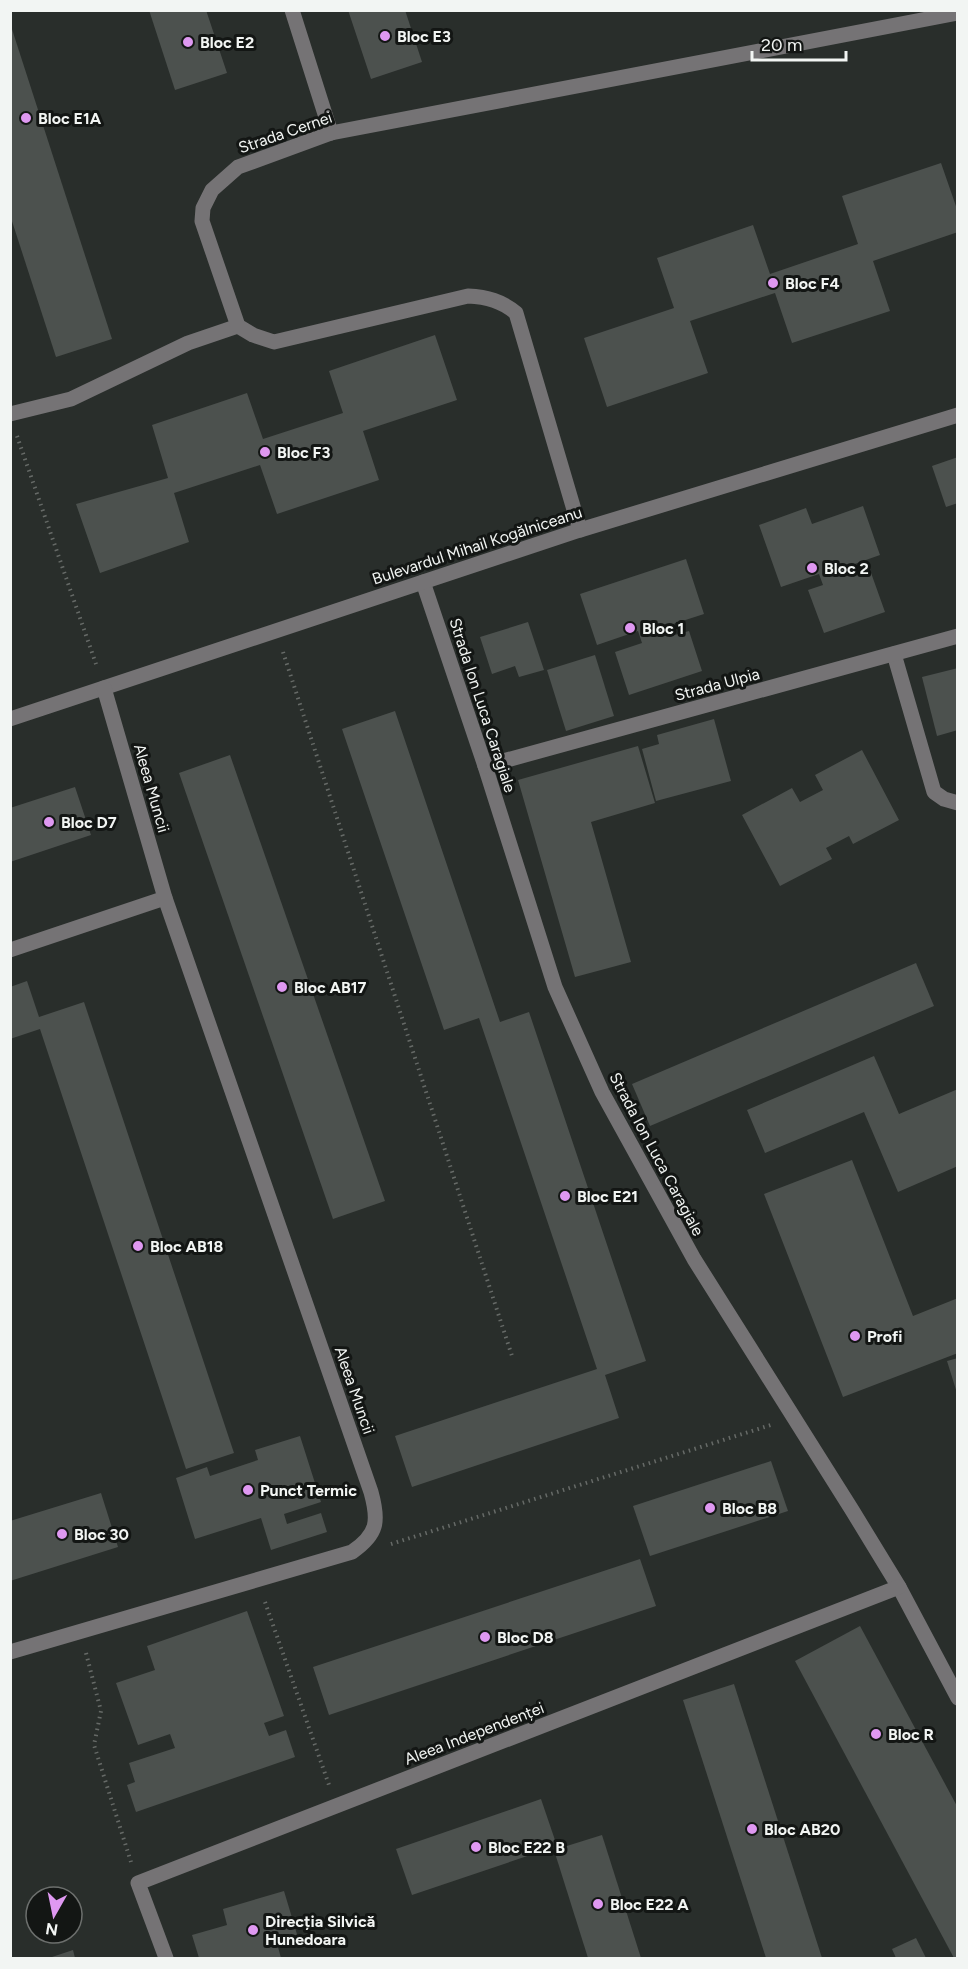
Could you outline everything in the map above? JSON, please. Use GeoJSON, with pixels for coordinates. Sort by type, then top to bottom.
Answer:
{"type":"FeatureCollection","features":[{"type":"Feature","properties":{"kind":"street"},"geometry":{"type":"LineString","coordinates":[[292,10],[331,133]]}},
{"type":"Feature","properties":{"kind":"street","name":"Strada Cernei"},"geometry":{"type":"LineString","coordinates":[[238,326],[202,221],[203,208],[212,190],[238,167],[331,133],[921,15],[957,13]]}},
{"type":"Feature","properties":{"kind":"street"},"geometry":{"type":"LineString","coordinates":[[12,421],[71,399],[188,343],[238,326],[253,335],[273,342],[468,296],[483,297],[506,305],[516,313],[580,530]]}},
{"type":"Feature","properties":{"kind":"street","name":"Bulevardul Mihail Kogălniceanu"},"geometry":{"type":"LineString","coordinates":[[10,719],[580,530],[957,415]]}},
{"type":"Feature","properties":{"kind":"street","name":"Strada Ion Luca Caragiale"},"geometry":{"type":"LineString","coordinates":[[423,582],[486,766],[555,987],[602,1092],[694,1259],[899,1587],[957,1698]]}},
{"type":"Feature","properties":{"kind":"street","name":"Strada Ulpia"},"geometry":{"type":"LineString","coordinates":[[486,766],[957,636]]}},
{"type":"Feature","properties":{"kind":"street"},"geometry":{"type":"LineString","coordinates":[[894,654],[934,792],[944,799],[957,803]]}},
{"type":"Feature","properties":{"kind":"street","name":"Aleea Muncii"},"geometry":{"type":"LineString","coordinates":[[104,688],[165,898],[371,1492],[376,1509],[375,1526],[366,1542]]}},
{"type":"Feature","properties":{"kind":"street"},"geometry":{"type":"LineString","coordinates":[[10,950],[165,898]]}},
{"type":"Feature","properties":{"kind":"street"},"geometry":{"type":"LineString","coordinates":[[10,1652],[352,1552],[366,1542]]}},
{"type":"Feature","properties":{"kind":"street","name":"Aleea Independenței"},"geometry":{"type":"LineString","coordinates":[[138,1883],[899,1587]]}},
{"type":"Feature","properties":{"kind":"street"},"geometry":{"type":"LineString","coordinates":[[138,1883],[166,1959]]}},
{"type":"Feature","properties":{"kind":"path"},"geometry":{"type":"LineString","coordinates":[[12,421],[104,688]]}},
{"type":"Feature","properties":{"kind":"path"},"geometry":{"type":"LineString","coordinates":[[276,631],[512,1356]]}},
{"type":"Feature","properties":{"kind":"path"},"geometry":{"type":"LineString","coordinates":[[366,1542],[389,1544],[794,1418]]}},
{"type":"Feature","properties":{"kind":"path"},"geometry":{"type":"LineString","coordinates":[[258,1580],[336,1806]]}},
{"type":"Feature","properties":{"kind":"path"},"geometry":{"type":"LineString","coordinates":[[80,1632],[101,1711],[94,1745],[138,1883]]}},
{"type":"Feature","properties":{"kind":"building","name":"Bloc E2"},"geometry":{"type":"Polygon","coordinates":[[[149,10],[206,10],[227,73],[175,90],[149,10]]]}},
{"type":"Feature","properties":{"kind":"building","name":"Bloc E3"},"geometry":{"type":"Polygon","coordinates":[[[348,10],[405,10],[422,62],[371,79],[348,10]]]}},
{"type":"Feature","properties":{"kind":"building","name":"Bloc E1A"},"geometry":{"type":"Polygon","coordinates":[[[10,23],[112,339],[56,357],[10,215],[10,23]]]}},
{"type":"Feature","properties":{"kind":"building","name":"Bloc F4"},"geometry":{"type":"Polygon","coordinates":[[[941,163],[958,212],[958,232],[873,261],[890,311],[792,343],[775,293],[690,321],[708,373],[607,407],[584,338],[674,308],[657,258],[753,225],[770,274],[858,244],[842,196],[941,163]]]}},
{"type":"Feature","properties":{"kind":"building","name":"Bloc F3"},"geometry":{"type":"Polygon","coordinates":[[[435,335],[457,400],[363,431],[379,480],[277,514],[260,465],[174,493],[189,542],[100,573],[76,504],[168,478],[152,425],[247,393],[263,439],[343,413],[329,371],[435,335]]]}},
{"type":"Feature","properties":{"kind":"building"},"geometry":{"type":"Polygon","coordinates":[[[958,457],[958,503],[946,507],[932,466],[958,457]]]}},
{"type":"Feature","properties":{"kind":"building","name":"Bloc 2"},"geometry":{"type":"Polygon","coordinates":[[[863,506],[880,555],[849,566],[853,577],[870,570],[885,612],[824,633],[808,590],[823,585],[819,574],[781,587],[759,525],[806,508],[812,524],[863,506]]]}},
{"type":"Feature","properties":{"kind":"building","name":"Bloc 1"},"geometry":{"type":"Polygon","coordinates":[[[686,559],[704,614],[667,626],[671,636],[689,631],[702,671],[629,695],[615,652],[642,643],[638,631],[597,645],[580,594],[686,559]]]}},
{"type":"Feature","properties":{"kind":"building"},"geometry":{"type":"Polygon","coordinates":[[[528,622],[544,670],[519,677],[515,666],[492,674],[480,637],[528,622]]]}},
{"type":"Feature","properties":{"kind":"building"},"geometry":{"type":"Polygon","coordinates":[[[595,655],[614,716],[566,731],[547,670],[595,655]]]}},
{"type":"Feature","properties":{"kind":"building"},"geometry":{"type":"Polygon","coordinates":[[[958,668],[958,730],[937,736],[922,677],[958,668]]]}},
{"type":"Feature","properties":{"kind":"building","name":"Bloc E21"},"geometry":{"type":"Polygon","coordinates":[[[395,711],[500,1022],[529,1012],[646,1361],[605,1375],[619,1418],[412,1487],[395,1436],[597,1369],[479,1018],[444,1030],[342,729],[395,711]]]}},
{"type":"Feature","properties":{"kind":"building"},"geometry":{"type":"Polygon","coordinates":[[[714,719],[731,781],[656,801],[642,749],[659,744],[657,735],[714,719]]]}},
{"type":"Feature","properties":{"kind":"building"},"geometry":{"type":"Polygon","coordinates":[[[638,746],[655,803],[591,822],[631,962],[575,977],[518,780],[638,746]]]}},
{"type":"Feature","properties":{"kind":"building"},"geometry":{"type":"Polygon","coordinates":[[[862,750],[899,820],[853,844],[849,836],[826,848],[832,859],[780,886],[742,815],[792,788],[800,802],[823,790],[815,775],[862,750]]]}},
{"type":"Feature","properties":{"kind":"building","name":"Bloc AB17"},"geometry":{"type":"Polygon","coordinates":[[[230,755],[385,1201],[333,1219],[179,773],[230,755]]]}},
{"type":"Feature","properties":{"kind":"building","name":"Bloc D7"},"geometry":{"type":"Polygon","coordinates":[[[75,787],[91,835],[10,862],[10,808],[75,787]]]}},
{"type":"Feature","properties":{"kind":"building"},"geometry":{"type":"Polygon","coordinates":[[[916,963],[934,1006],[650,1126],[632,1084],[916,963]]]}},
{"type":"Feature","properties":{"kind":"building","name":"Bloc AB18"},"geometry":{"type":"Polygon","coordinates":[[[27,981],[39,1017],[84,1002],[234,1453],[186,1469],[40,1029],[10,1039],[10,987],[27,981]]]}},
{"type":"Feature","properties":{"kind":"building"},"geometry":{"type":"Polygon","coordinates":[[[874,1056],[899,1114],[958,1089],[958,1166],[898,1192],[864,1112],[765,1153],[747,1110],[874,1056]]]}},
{"type":"Feature","properties":{"kind":"building"},"geometry":{"type":"Polygon","coordinates":[[[852,1160],[913,1316],[958,1298],[958,1353],[843,1397],[764,1194],[852,1160]]]}},
{"type":"Feature","properties":{"kind":"building"},"geometry":{"type":"Polygon","coordinates":[[[958,1358],[958,1393],[957,1393],[947,1361],[958,1358]]]}},
{"type":"Feature","properties":{"kind":"building","name":"Punct Termic"},"geometry":{"type":"Polygon","coordinates":[[[300,1436],[321,1502],[284,1514],[287,1524],[321,1513],[327,1532],[271,1550],[261,1518],[195,1539],[176,1478],[207,1467],[210,1476],[258,1460],[255,1450],[300,1436]]]}},
{"type":"Feature","properties":{"kind":"building","name":"Bloc B8"},"geometry":{"type":"Polygon","coordinates":[[[771,1461],[788,1511],[650,1556],[633,1506],[771,1461]]]}},
{"type":"Feature","properties":{"kind":"building","name":"Bloc 30"},"geometry":{"type":"Polygon","coordinates":[[[101,1493],[118,1547],[10,1581],[10,1521],[101,1493]]]}},
{"type":"Feature","properties":{"kind":"building","name":"Bloc D8"},"geometry":{"type":"Polygon","coordinates":[[[640,1559],[656,1606],[329,1715],[313,1667],[640,1559]]]}},
{"type":"Feature","properties":{"kind":"building"},"geometry":{"type":"Polygon","coordinates":[[[247,1611],[284,1716],[264,1723],[269,1736],[286,1730],[295,1757],[136,1812],[127,1785],[135,1782],[129,1763],[175,1748],[170,1734],[138,1745],[116,1683],[155,1670],[147,1646],[247,1611]]]}},
{"type":"Feature","properties":{"kind":"building","name":"Bloc R"},"geometry":{"type":"Polygon","coordinates":[[[860,1626],[958,1808],[958,1958],[954,1958],[795,1661],[860,1626]]]}},
{"type":"Feature","properties":{"kind":"building","name":"Bloc AB20"},"geometry":{"type":"Polygon","coordinates":[[[734,1684],[822,1958],[766,1958],[683,1700],[734,1684]]]}},
{"type":"Feature","properties":{"kind":"building","name":"Bloc E22 B"},"geometry":{"type":"Polygon","coordinates":[[[541,1799],[557,1846],[412,1895],[396,1849],[541,1799]]]}},
{"type":"Feature","properties":{"kind":"building","name":"Bloc E22 A"},"geometry":{"type":"Polygon","coordinates":[[[602,1835],[641,1958],[588,1958],[554,1850],[602,1835]]]}},
{"type":"Feature","properties":{"kind":"building","name":"Direcția Silvică Hunedoara"},"geometry":{"type":"Polygon","coordinates":[[[284,1891],[299,1941],[278,1947],[281,1958],[199,1958],[192,1935],[227,1925],[223,1909],[284,1891]]]}},
{"type":"Feature","properties":{"kind":"building"},"geometry":{"type":"Polygon","coordinates":[[[916,1938],[926,1958],[896,1958],[892,1949],[916,1938]]]}},
{"type":"Feature","properties":{"kind":"building"},"geometry":{"type":"Polygon","coordinates":[[[73,1950],[75,1958],[49,1958],[73,1950]]]}},
{"type":"Feature","properties":{"kind":"place","name":"Bloc E3"},"geometry":{"type":"Point","coordinates":[385,36]}},
{"type":"Feature","properties":{"kind":"place","name":"Bloc E2"},"geometry":{"type":"Point","coordinates":[188,42]}},
{"type":"Feature","properties":{"kind":"place","name":"Bloc E1A"},"geometry":{"type":"Point","coordinates":[26,118]}},
{"type":"Feature","properties":{"kind":"place","name":"Bloc F4"},"geometry":{"type":"Point","coordinates":[773,283]}},
{"type":"Feature","properties":{"kind":"place","name":"Bloc F3"},"geometry":{"type":"Point","coordinates":[265,452]}},
{"type":"Feature","properties":{"kind":"place","name":"Bloc 2"},"geometry":{"type":"Point","coordinates":[812,568]}},
{"type":"Feature","properties":{"kind":"place","name":"Bloc 1"},"geometry":{"type":"Point","coordinates":[630,628]}},
{"type":"Feature","properties":{"kind":"place","name":"Bloc D7"},"geometry":{"type":"Point","coordinates":[49,822]}},
{"type":"Feature","properties":{"kind":"place","name":"Bloc AB17"},"geometry":{"type":"Point","coordinates":[282,987]}},
{"type":"Feature","properties":{"kind":"place","name":"Bloc E21"},"geometry":{"type":"Point","coordinates":[565,1196]}},
{"type":"Feature","properties":{"kind":"place","name":"Bloc AB18"},"geometry":{"type":"Point","coordinates":[138,1246]}},
{"type":"Feature","properties":{"kind":"place","name":"Profi"},"geometry":{"type":"Point","coordinates":[855,1336]}},
{"type":"Feature","properties":{"kind":"place","name":"Punct Termic"},"geometry":{"type":"Point","coordinates":[248,1490]}},
{"type":"Feature","properties":{"kind":"place","name":"Bloc B8"},"geometry":{"type":"Point","coordinates":[710,1508]}},
{"type":"Feature","properties":{"kind":"place","name":"Bloc 30"},"geometry":{"type":"Point","coordinates":[62,1534]}},
{"type":"Feature","properties":{"kind":"place","name":"Bloc D8"},"geometry":{"type":"Point","coordinates":[485,1637]}},
{"type":"Feature","properties":{"kind":"place","name":"Bloc R"},"geometry":{"type":"Point","coordinates":[876,1734]}},
{"type":"Feature","properties":{"kind":"place","name":"Bloc AB20"},"geometry":{"type":"Point","coordinates":[752,1829]}},
{"type":"Feature","properties":{"kind":"place","name":"Bloc E22 B"},"geometry":{"type":"Point","coordinates":[476,1847]}},
{"type":"Feature","properties":{"kind":"place","name":"Bloc E22 A"},"geometry":{"type":"Point","coordinates":[598,1904]}},
{"type":"Feature","properties":{"kind":"place","name":"Direcția Silvică Hunedoara"},"geometry":{"type":"Point","coordinates":[253,1930]}}]}
